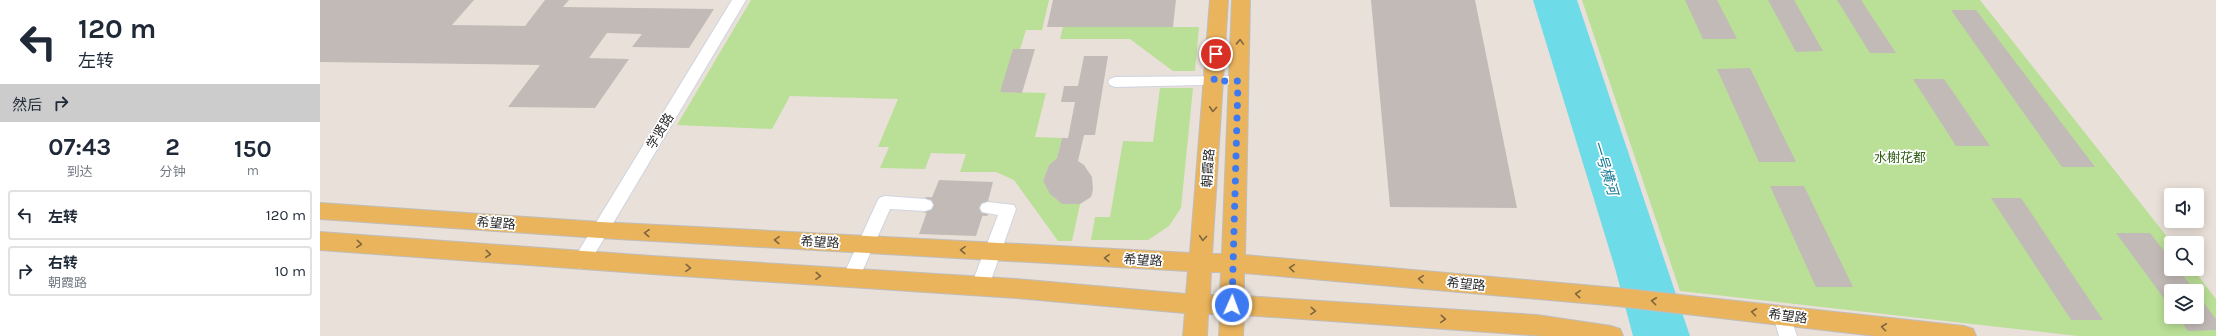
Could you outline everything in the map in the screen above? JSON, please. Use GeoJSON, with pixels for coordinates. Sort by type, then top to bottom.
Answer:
{"type":"FeatureCollection","features":[{"type":"Feature","properties":{"kind":"main road","name":"朝霞路"},"geometry":{"type":"LineString","coordinates":[[1195,336],[1202,263],[1219,0]]}},
{"type":"Feature","properties":{"kind":"main road"},"geometry":{"type":"LineString","coordinates":[[1231,336],[1241,0]]}},
{"type":"Feature","properties":{"kind":"main road","name":"希望路"},"geometry":{"type":"LineString","coordinates":[[320,211],[600,230],[1202,263],[1234,263],[1617,297],[1690,305],[1785,326],[1964,336]]}},
{"type":"Feature","properties":{"kind":"main road"},"geometry":{"type":"LineString","coordinates":[[320,241],[580,262],[1046,290],[1197,305],[1232,305],[1537,325],[1611,336]]}},
{"type":"Feature","properties":{"kind":"street","name":"学贤路"},"geometry":{"type":"LineString","coordinates":[[580,262],[739,0]]}},
{"type":"Feature","properties":{"kind":"street"},"geometry":{"type":"LineString","coordinates":[[1115,82],[1238,81]]}},
{"type":"Feature","properties":{"kind":"street"},"geometry":{"type":"LineString","coordinates":[[851,278],[885,202],[925,205]]}},
{"type":"Feature","properties":{"kind":"street"},"geometry":{"type":"LineString","coordinates":[[980,286],[1008,209],[988,208]]}},
{"type":"Feature","properties":{"kind":"green space"},"geometry":{"type":"Polygon","coordinates":[[[751,0],[1049,0],[1042,30],[1026,30],[1020,49],[1000,92],[1046,93],[1035,137],[1062,138],[1057,158],[1049,165],[1043,181],[1050,193],[1057,200],[1066,203],[1080,204],[1072,241],[1058,241],[1014,180],[996,172],[960,172],[966,154],[931,153],[925,169],[880,168],[889,147],[878,147],[898,99],[790,96],[772,129],[677,125],[751,0]]]}},
{"type":"Feature","properties":{"kind":"green space","name":"水榭花都"},"geometry":{"type":"Polygon","coordinates":[[[1582,0],[1980,0],[2166,236],[2164,236],[2164,276],[2198,276],[2216,299],[2216,336],[2078,336],[1680,291],[1582,0]]]}},
{"type":"Feature","properties":{"kind":"green space"},"geometry":{"type":"Polygon","coordinates":[[[1063,27],[1199,27],[1195,71],[1173,71],[1130,39],[1060,39],[1063,27]]]}},
{"type":"Feature","properties":{"kind":"green space"},"geometry":{"type":"Polygon","coordinates":[[[1160,88],[1193,88],[1181,208],[1169,226],[1148,240],[1091,240],[1095,217],[1110,217],[1123,141],[1153,142],[1160,88]]]}},
{"type":"Feature","properties":{"kind":"water","name":"一号横河"},"geometry":{"type":"Polygon","coordinates":[[[1533,0],[1577,0],[1690,336],[1633,336],[1615,268],[1533,0]]]}},
{"type":"Feature","properties":{"kind":"building"},"geometry":{"type":"Polygon","coordinates":[[[320,0],[474,0],[452,25],[525,26],[545,0],[569,0],[563,7],[714,9],[689,48],[632,47],[642,34],[607,33],[589,58],[629,59],[595,108],[508,107],[540,65],[320,62],[320,0]]]}},
{"type":"Feature","properties":{"kind":"building"},"geometry":{"type":"Polygon","coordinates":[[[1053,0],[1176,0],[1173,27],[1047,27],[1053,0]]]}},
{"type":"Feature","properties":{"kind":"building"},"geometry":{"type":"Polygon","coordinates":[[[1371,0],[1475,0],[1517,208],[1390,207],[1371,0]]]}},
{"type":"Feature","properties":{"kind":"building"},"geometry":{"type":"Polygon","coordinates":[[[1685,0],[1717,0],[1737,39],[1703,39],[1685,0]]]}},
{"type":"Feature","properties":{"kind":"building"},"geometry":{"type":"Polygon","coordinates":[[[1768,0],[1794,0],[1823,51],[1796,52],[1768,0]]]}},
{"type":"Feature","properties":{"kind":"building"},"geometry":{"type":"Polygon","coordinates":[[[1837,0],[1861,0],[1896,53],[1870,53],[1837,0]]]}},
{"type":"Feature","properties":{"kind":"building"},"geometry":{"type":"Polygon","coordinates":[[[1951,10],[1976,10],[2095,167],[2062,167],[1951,10]]]}},
{"type":"Feature","properties":{"kind":"building"},"geometry":{"type":"Polygon","coordinates":[[[1013,49],[1035,49],[1022,93],[1000,92],[1013,49]]]}},
{"type":"Feature","properties":{"kind":"building"},"geometry":{"type":"Polygon","coordinates":[[[1084,56],[1108,56],[1095,135],[1084,135],[1078,161],[1084,165],[1092,177],[1093,190],[1091,197],[1080,204],[1062,204],[1050,194],[1043,181],[1049,165],[1057,158],[1062,138],[1068,138],[1075,102],[1061,102],[1064,86],[1078,86],[1084,56]]]}},
{"type":"Feature","properties":{"kind":"building"},"geometry":{"type":"Polygon","coordinates":[[[1750,68],[1796,162],[1759,162],[1717,69],[1750,68]]]}},
{"type":"Feature","properties":{"kind":"building"},"geometry":{"type":"Polygon","coordinates":[[[1913,79],[1944,79],[1990,146],[1956,146],[1913,79]]]}},
{"type":"Feature","properties":{"kind":"building"},"geometry":{"type":"Polygon","coordinates":[[[939,180],[993,182],[988,201],[982,203],[979,207],[981,213],[983,214],[976,236],[919,234],[927,212],[934,206],[931,200],[939,180]]]}},
{"type":"Feature","properties":{"kind":"building"},"geometry":{"type":"Polygon","coordinates":[[[1770,186],[1804,186],[1853,287],[1816,287],[1770,186]]]}},
{"type":"Feature","properties":{"kind":"building"},"geometry":{"type":"Polygon","coordinates":[[[1991,198],[2021,198],[2103,320],[2071,320],[1991,198]]]}},
{"type":"Feature","properties":{"kind":"building"},"geometry":{"type":"Polygon","coordinates":[[[2116,233],[2150,233],[2164,251],[2164,276],[2183,276],[2190,284],[2164,284],[2164,298],[2116,233]]]}},
{"type":"Feature","properties":{"kind":"building"},"geometry":{"type":"Polygon","coordinates":[[[2204,303],[2216,319],[2216,330],[2188,331],[2183,324],[2204,324],[2204,303]]]}},
{"type":"Feature","properties":{"kind":"tunnel"},"geometry":{"type":"LineString","coordinates":[[925,205],[988,208]]}},
{"type":"Feature","properties":{"kind":"route"},"geometry":{"type":"LineString","coordinates":[[1216,54],[1214,81],[1238,81],[1232,305]]}}]}
